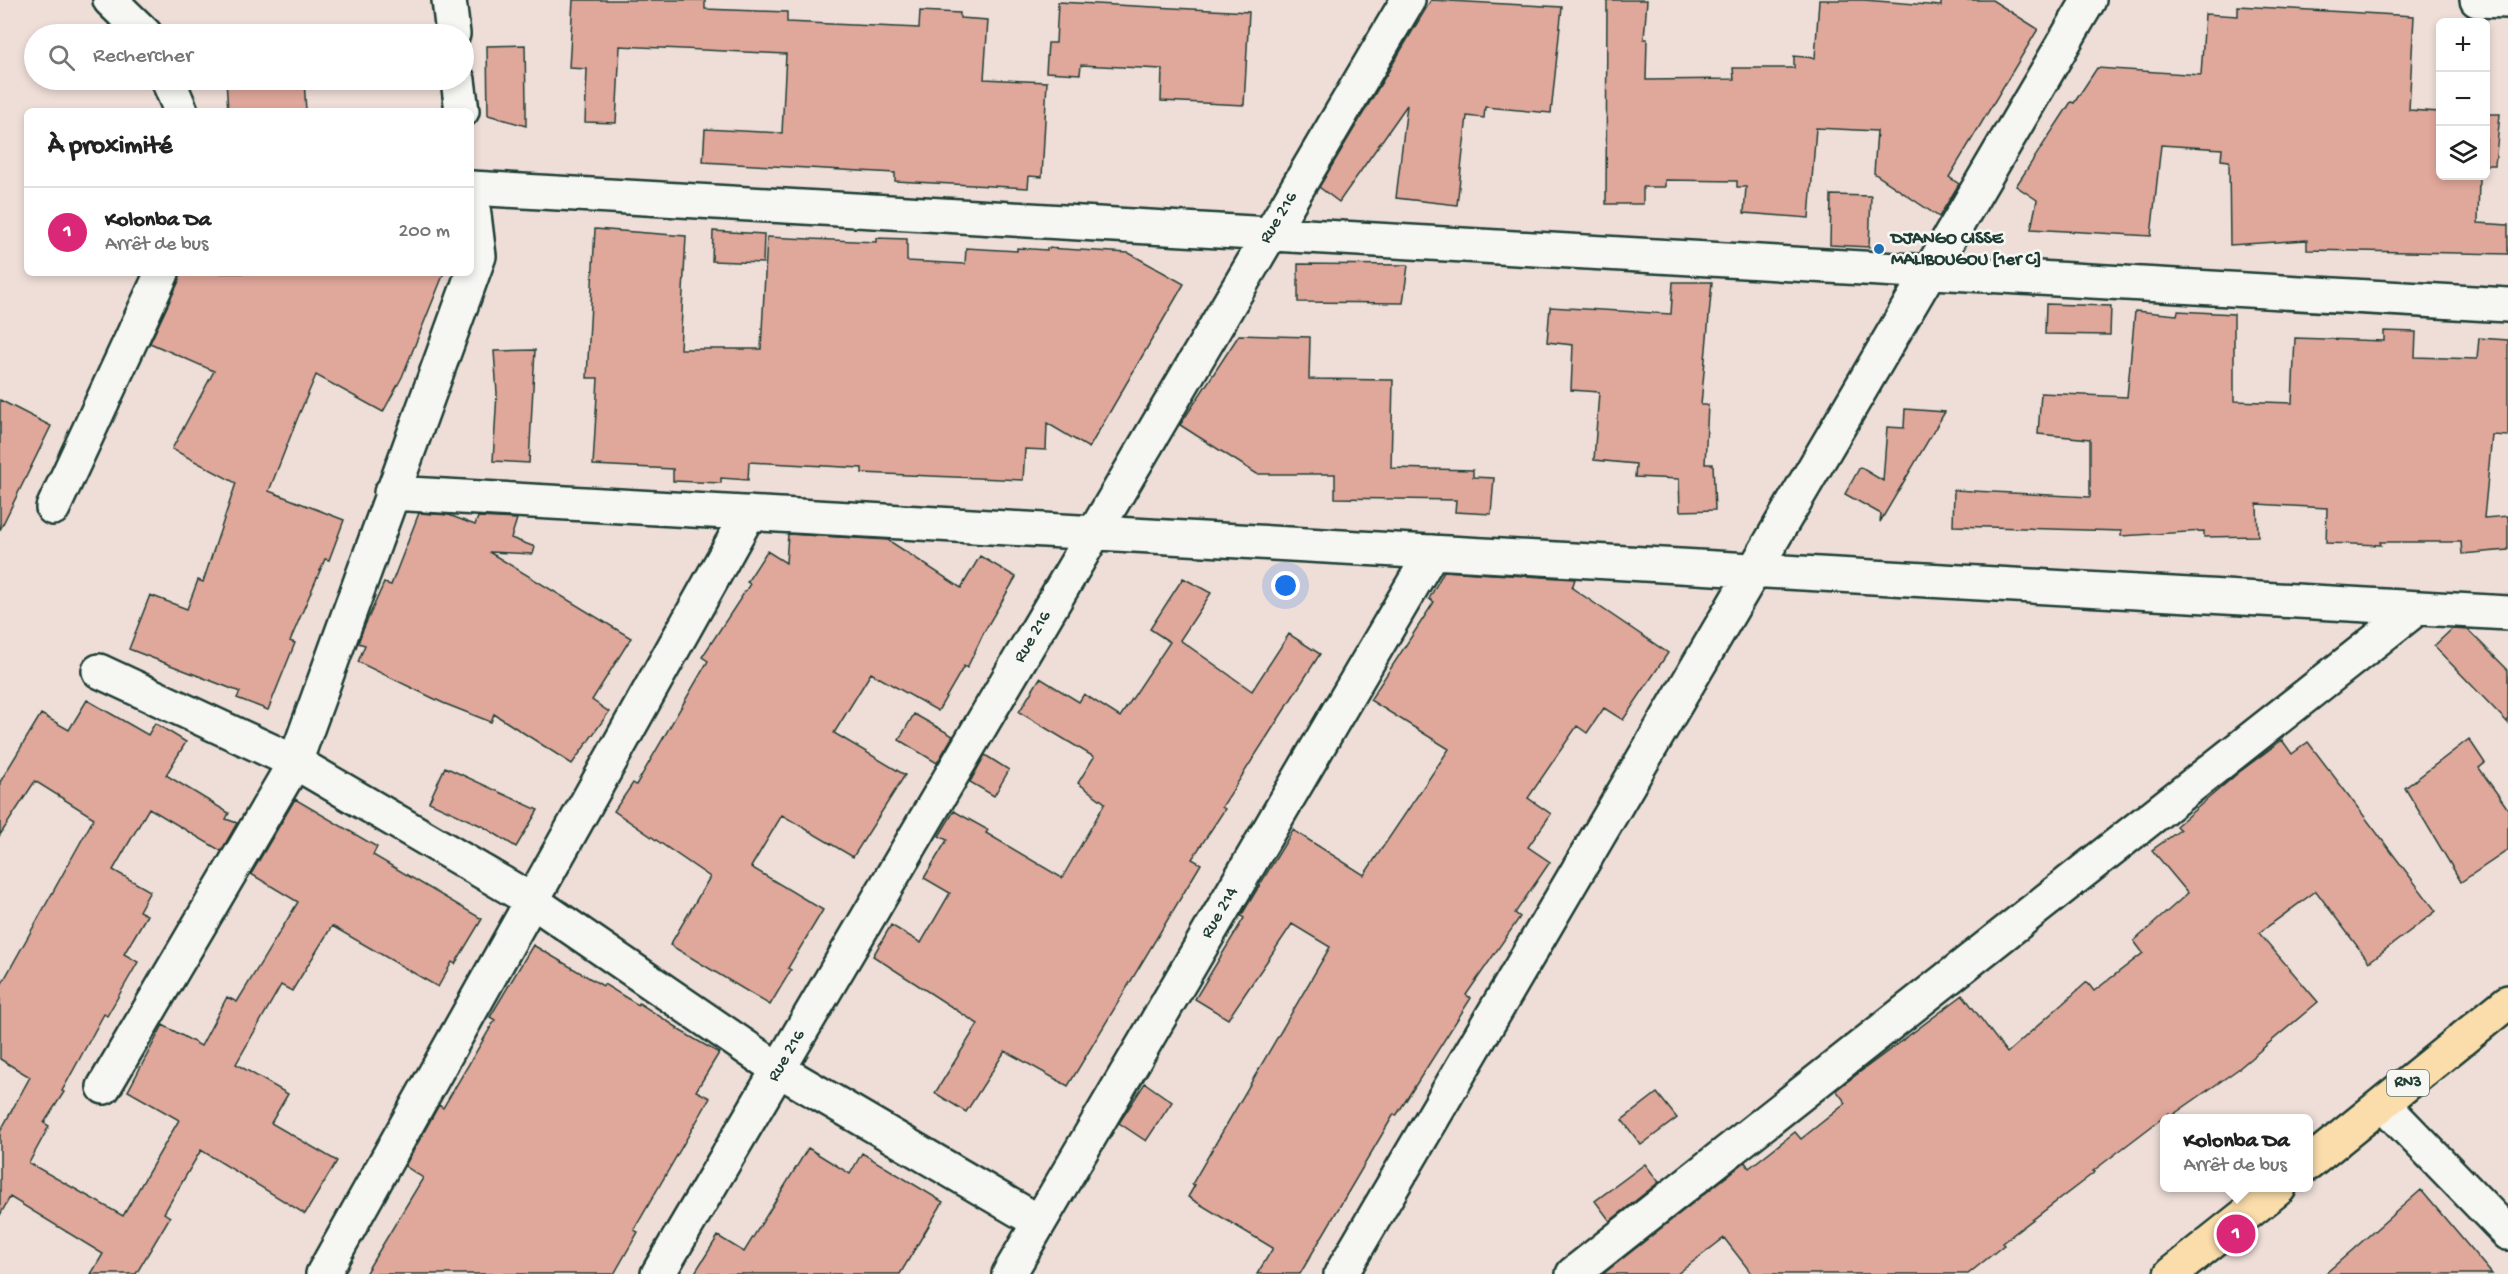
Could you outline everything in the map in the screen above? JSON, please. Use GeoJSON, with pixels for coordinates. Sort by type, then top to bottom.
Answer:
{"type":"FeatureCollection","features":[{"type":"Feature","properties":{"kind":"highway","name":"RN3"},"geometry":{"type":"LineString","coordinates":[[2313,1160],[2508,1002]]}},
{"type":"Feature","properties":{"kind":"highway"},"geometry":{"type":"LineString","coordinates":[[2171,1274],[2274,1192]]}},
{"type":"Feature","properties":{"kind":"street"},"geometry":{"type":"LineString","coordinates":[[110,0],[135,24]]}},
{"type":"Feature","properties":{"kind":"street"},"geometry":{"type":"LineString","coordinates":[[449,0],[452,24]]}},
{"type":"Feature","properties":{"kind":"street","name":"Rue 216"},"geometry":{"type":"LineString","coordinates":[[658,1274],[1408,0]]}},
{"type":"Feature","properties":{"kind":"street"},"geometry":{"type":"LineString","coordinates":[[1341,1274],[2089,0]]}},
{"type":"Feature","properties":{"kind":"street"},"geometry":{"type":"LineString","coordinates":[[2478,0],[2508,1]]}},
{"type":"Feature","properties":{"kind":"street"},"geometry":{"type":"LineString","coordinates":[[172,90],[180,108]]}},
{"type":"Feature","properties":{"kind":"street"},"geometry":{"type":"LineString","coordinates":[[459,90],[462,108]]}},
{"type":"Feature","properties":{"kind":"street"},"geometry":{"type":"LineString","coordinates":[[474,189],[2508,305]]}},
{"type":"Feature","properties":{"kind":"street"},"geometry":{"type":"LineString","coordinates":[[474,214],[479,256],[474,269]]}},
{"type":"Feature","properties":{"kind":"street"},"geometry":{"type":"LineString","coordinates":[[53,508],[161,276]]}},
{"type":"Feature","properties":{"kind":"street"},"geometry":{"type":"LineString","coordinates":[[104,1087],[294,762],[472,276]]}},
{"type":"Feature","properties":{"kind":"street"},"geometry":{"type":"LineString","coordinates":[[391,493],[2508,613]]}},
{"type":"Feature","properties":{"kind":"street"},"geometry":{"type":"LineString","coordinates":[[323,1274],[749,513]]}},
{"type":"Feature","properties":{"kind":"street","name":"Rue 214"},"geometry":{"type":"LineString","coordinates":[[1008,1274],[1432,552]]}},
{"type":"Feature","properties":{"kind":"street"},"geometry":{"type":"LineString","coordinates":[[1573,1274],[2417,608]]}},
{"type":"Feature","properties":{"kind":"street"},"geometry":{"type":"LineString","coordinates":[[99,671],[294,762],[531,900],[779,1070],[1039,1222]]}},
{"type":"Feature","properties":{"kind":"street"},"geometry":{"type":"LineString","coordinates":[[2383,1104],[2508,1233]]}},
{"type":"Feature","properties":{"kind":"building"},"geometry":{"type":"Polygon","coordinates":[[[573,0],[705,0],[705,9],[787,12],[787,22],[919,28],[920,11],[960,13],[960,18],[988,20],[984,79],[1047,82],[1042,177],[1029,176],[1028,188],[895,181],[895,173],[703,162],[705,129],[782,133],[786,54],[620,46],[616,123],[585,122],[587,69],[569,68],[573,0]]]}},
{"type":"Feature","properties":{"kind":"building"},"geometry":{"type":"Polygon","coordinates":[[[1431,0],[1562,7],[1551,113],[1485,107],[1484,118],[1467,116],[1457,205],[1396,198],[1407,105],[1339,202],[1319,187],[1431,0]]]}},
{"type":"Feature","properties":{"kind":"building"},"geometry":{"type":"Polygon","coordinates":[[[1607,0],[1647,0],[1644,39],[1647,39],[1646,80],[1734,79],[1733,68],[1794,68],[1794,56],[1815,58],[1819,0],[1864,0],[1941,6],[1941,0],[1992,0],[2038,29],[1949,177],[1959,184],[1939,217],[1874,173],[1877,131],[1816,128],[1809,218],[1744,213],[1746,187],[1737,187],[1737,181],[1665,180],[1665,187],[1643,187],[1643,204],[1606,204],[1607,0]]]}},
{"type":"Feature","properties":{"kind":"building"},"geometry":{"type":"Polygon","coordinates":[[[1058,2],[1249,12],[1244,105],[1161,101],[1162,69],[1081,65],[1080,74],[1046,72],[1048,43],[1056,43],[1058,2]]]}},
{"type":"Feature","properties":{"kind":"building"},"geometry":{"type":"Polygon","coordinates":[[[2238,6],[2414,16],[2409,110],[2436,112],[2436,180],[2479,180],[2478,223],[2508,225],[2508,254],[2307,250],[2307,240],[2230,245],[2229,161],[2221,160],[2222,149],[2161,145],[2151,236],[2031,229],[2037,200],[2016,186],[2071,102],[2074,103],[2097,68],[2201,75],[2205,14],[2238,16],[2238,6]]]}},
{"type":"Feature","properties":{"kind":"building"},"geometry":{"type":"Polygon","coordinates":[[[525,45],[526,126],[488,115],[487,46],[525,45]]]}},
{"type":"Feature","properties":{"kind":"building"},"geometry":{"type":"Polygon","coordinates":[[[227,90],[305,90],[306,108],[228,108],[227,90]]]}},
{"type":"Feature","properties":{"kind":"building"},"geometry":{"type":"Polygon","coordinates":[[[2490,114],[2500,114],[2495,165],[2490,165],[2490,114]]]}},
{"type":"Feature","properties":{"kind":"building"},"geometry":{"type":"Polygon","coordinates":[[[1831,195],[1871,196],[1869,247],[1830,245],[1831,195]]]}},
{"type":"Feature","properties":{"kind":"building"},"geometry":{"type":"Polygon","coordinates":[[[595,229],[686,236],[680,349],[761,349],[767,237],[876,242],[876,238],[907,239],[907,261],[965,264],[966,248],[1017,251],[1017,248],[1047,250],[1047,248],[1129,253],[1184,284],[1089,448],[1047,423],[1046,450],[1025,449],[1023,480],[862,473],[862,468],[749,462],[748,480],[721,478],[721,483],[673,481],[673,469],[593,465],[598,378],[587,378],[595,229]]]}},
{"type":"Feature","properties":{"kind":"building"},"geometry":{"type":"Polygon","coordinates":[[[713,231],[764,234],[763,263],[712,261],[713,231]]]}},
{"type":"Feature","properties":{"kind":"building"},"geometry":{"type":"Polygon","coordinates":[[[1298,264],[1408,265],[1403,303],[1298,302],[1298,264]]]}},
{"type":"Feature","properties":{"kind":"building"},"geometry":{"type":"Polygon","coordinates":[[[180,276],[443,276],[402,377],[383,412],[316,375],[298,417],[269,491],[344,520],[329,560],[325,559],[290,641],[295,643],[268,710],[237,698],[240,692],[129,649],[150,595],[187,609],[198,580],[203,582],[236,483],[172,449],[214,371],[150,343],[180,276]]]}},
{"type":"Feature","properties":{"kind":"building"},"geometry":{"type":"Polygon","coordinates":[[[1673,282],[1712,282],[1701,405],[1708,405],[1705,464],[1713,464],[1715,510],[1680,511],[1679,479],[1635,477],[1636,464],[1594,460],[1599,392],[1571,390],[1573,345],[1547,342],[1550,307],[1671,314],[1673,282]]]}},
{"type":"Feature","properties":{"kind":"building"},"geometry":{"type":"Polygon","coordinates":[[[2046,304],[2111,306],[2110,335],[2045,334],[2046,304]]]}},
{"type":"Feature","properties":{"kind":"building"},"geometry":{"type":"Polygon","coordinates":[[[2135,311],[2177,315],[2178,311],[2234,314],[2234,401],[2292,403],[2295,338],[2384,341],[2384,331],[2416,332],[2415,357],[2477,359],[2479,338],[2508,340],[2508,436],[2492,435],[2484,518],[2508,516],[2508,550],[2462,554],[2461,542],[2380,542],[2381,545],[2326,543],[2327,508],[2257,504],[2258,536],[2204,537],[2204,531],[2121,536],[2121,531],[1953,526],[1954,490],[2090,497],[2090,439],[2038,434],[2041,393],[2127,397],[2135,311]]]}},
{"type":"Feature","properties":{"kind":"building"},"geometry":{"type":"Polygon","coordinates":[[[1239,335],[1310,337],[1309,379],[1393,380],[1391,468],[1473,470],[1473,477],[1494,478],[1491,514],[1455,512],[1456,500],[1335,498],[1335,474],[1257,474],[1180,425],[1239,335]]]}},
{"type":"Feature","properties":{"kind":"building"},"geometry":{"type":"Polygon","coordinates":[[[535,350],[529,463],[493,461],[497,393],[494,351],[535,350]]]}},
{"type":"Feature","properties":{"kind":"building"},"geometry":{"type":"Polygon","coordinates":[[[0,400],[51,426],[0,530],[0,400]]]}},
{"type":"Feature","properties":{"kind":"building"},"geometry":{"type":"Polygon","coordinates":[[[1905,409],[1945,412],[1880,522],[1881,514],[1845,494],[1860,467],[1883,481],[1887,427],[1904,428],[1905,409]]]}},
{"type":"Feature","properties":{"kind":"building"},"geometry":{"type":"Polygon","coordinates":[[[419,513],[449,515],[475,525],[478,517],[517,519],[511,538],[535,547],[533,554],[489,552],[631,638],[592,700],[609,712],[572,764],[494,714],[491,722],[443,703],[358,662],[365,645],[358,643],[362,632],[384,583],[391,585],[419,513]]]}},
{"type":"Feature","properties":{"kind":"building"},"geometry":{"type":"Polygon","coordinates":[[[788,534],[888,540],[961,588],[980,556],[1016,577],[985,630],[967,668],[964,666],[938,711],[871,673],[834,733],[905,775],[853,857],[782,815],[751,867],[823,910],[788,968],[791,970],[770,1005],[670,945],[710,877],[614,811],[633,783],[636,785],[708,661],[702,657],[750,584],[747,582],[767,551],[786,563],[788,534]]]}},
{"type":"Feature","properties":{"kind":"building"},"geometry":{"type":"Polygon","coordinates":[[[1444,571],[1575,579],[1572,588],[1668,653],[1623,720],[1604,708],[1587,733],[1577,726],[1528,798],[1551,814],[1528,847],[1550,862],[1515,913],[1520,917],[1466,995],[1471,998],[1396,1116],[1394,1114],[1300,1274],[1257,1274],[1273,1248],[1188,1197],[1195,1185],[1192,1184],[1330,947],[1292,924],[1228,1019],[1195,999],[1244,918],[1241,916],[1293,830],[1364,875],[1449,749],[1370,700],[1434,602],[1429,599],[1444,571]]]}},
{"type":"Feature","properties":{"kind":"building"},"geometry":{"type":"Polygon","coordinates":[[[1183,578],[1211,593],[1180,640],[1252,691],[1289,634],[1320,654],[1222,807],[1225,809],[1192,859],[1201,864],[1068,1086],[1005,1051],[966,1112],[935,1093],[978,1024],[873,956],[891,925],[921,943],[950,893],[924,878],[947,840],[939,836],[954,811],[988,830],[986,833],[1062,878],[1105,803],[1078,783],[1094,757],[1019,712],[1040,678],[1079,702],[1084,694],[1120,717],[1170,642],[1150,629],[1183,578]]]}},
{"type":"Feature","properties":{"kind":"building"},"geometry":{"type":"Polygon","coordinates":[[[2452,629],[2468,630],[2508,670],[2508,723],[2434,646],[2452,629]]]}},
{"type":"Feature","properties":{"kind":"building"},"geometry":{"type":"Polygon","coordinates":[[[87,700],[148,735],[155,723],[186,742],[166,775],[229,813],[226,819],[237,823],[221,851],[149,808],[113,870],[150,891],[139,911],[147,915],[124,954],[138,962],[107,1016],[104,1014],[62,1091],[64,1092],[44,1123],[49,1126],[29,1163],[123,1216],[179,1120],[128,1091],[163,1025],[201,1046],[227,997],[237,1002],[298,902],[251,874],[295,799],[377,847],[373,855],[482,919],[455,964],[452,962],[438,987],[332,926],[292,991],[281,985],[236,1064],[288,1094],[271,1123],[337,1161],[305,1214],[201,1150],[164,1213],[170,1217],[136,1274],[91,1274],[103,1254],[10,1197],[0,1215],[0,1132],[30,1077],[0,1059],[0,987],[94,818],[35,781],[0,835],[0,782],[41,714],[69,730],[87,700]]]}},
{"type":"Feature","properties":{"kind":"building"},"geometry":{"type":"Polygon","coordinates":[[[914,714],[953,736],[937,763],[899,740],[914,714]]]}},
{"type":"Feature","properties":{"kind":"building"},"geometry":{"type":"Polygon","coordinates":[[[2469,739],[2485,763],[2479,768],[2508,809],[2508,850],[2461,882],[2405,788],[2469,739]]]}},
{"type":"Feature","properties":{"kind":"building"},"geometry":{"type":"Polygon","coordinates":[[[2282,740],[2292,754],[2308,742],[2436,911],[2369,962],[2316,891],[2259,933],[2318,1002],[2237,1070],[2174,1114],[2160,1114],[2160,1120],[2002,1243],[2004,1245],[1968,1274],[1752,1274],[1724,1238],[1677,1274],[1603,1274],[1745,1162],[1749,1168],[1795,1132],[1801,1139],[1846,1103],[1836,1090],[1963,995],[2007,1053],[2087,982],[2094,991],[2143,953],[2134,941],[2188,893],[2152,850],[2180,830],[2176,826],[2238,773],[2282,740]]]}},
{"type":"Feature","properties":{"kind":"building"},"geometry":{"type":"Polygon","coordinates":[[[985,755],[1009,770],[994,796],[970,782],[985,755]]]}},
{"type":"Feature","properties":{"kind":"building"},"geometry":{"type":"Polygon","coordinates":[[[445,767],[538,810],[516,847],[484,827],[429,802],[445,767]]]}},
{"type":"Feature","properties":{"kind":"building"},"geometry":{"type":"Polygon","coordinates":[[[533,945],[603,986],[604,984],[638,1005],[639,1003],[677,1029],[719,1053],[696,1091],[710,1098],[634,1230],[638,1232],[614,1274],[365,1274],[423,1178],[405,1166],[439,1105],[443,1108],[495,1020],[490,1017],[533,945]]]}},
{"type":"Feature","properties":{"kind":"building"},"geometry":{"type":"Polygon","coordinates":[[[1145,1083],[1172,1102],[1146,1141],[1119,1123],[1145,1083]]]}},
{"type":"Feature","properties":{"kind":"building"},"geometry":{"type":"Polygon","coordinates":[[[1657,1093],[1677,1118],[1641,1145],[1622,1120],[1657,1093]]]}},
{"type":"Feature","properties":{"kind":"building"},"geometry":{"type":"Polygon","coordinates":[[[808,1148],[850,1174],[862,1153],[943,1202],[900,1274],[694,1274],[718,1236],[744,1252],[808,1148]]]}},
{"type":"Feature","properties":{"kind":"building"},"geometry":{"type":"Polygon","coordinates":[[[1645,1164],[1659,1182],[1610,1221],[1595,1201],[1645,1164]]]}},
{"type":"Feature","properties":{"kind":"building"},"geometry":{"type":"Polygon","coordinates":[[[2421,1190],[2492,1274],[2325,1274],[2421,1190]]]}},
{"type":"Feature","properties":{"kind":"place","name":"DJANGO CISSE MALIBOUGOU [1er C]"},"geometry":{"type":"Point","coordinates":[1879,249]}},
{"type":"Feature","properties":{"kind":"place","name":"Kolonba Da"},"geometry":{"type":"Point","coordinates":[2236,1234]}}]}
